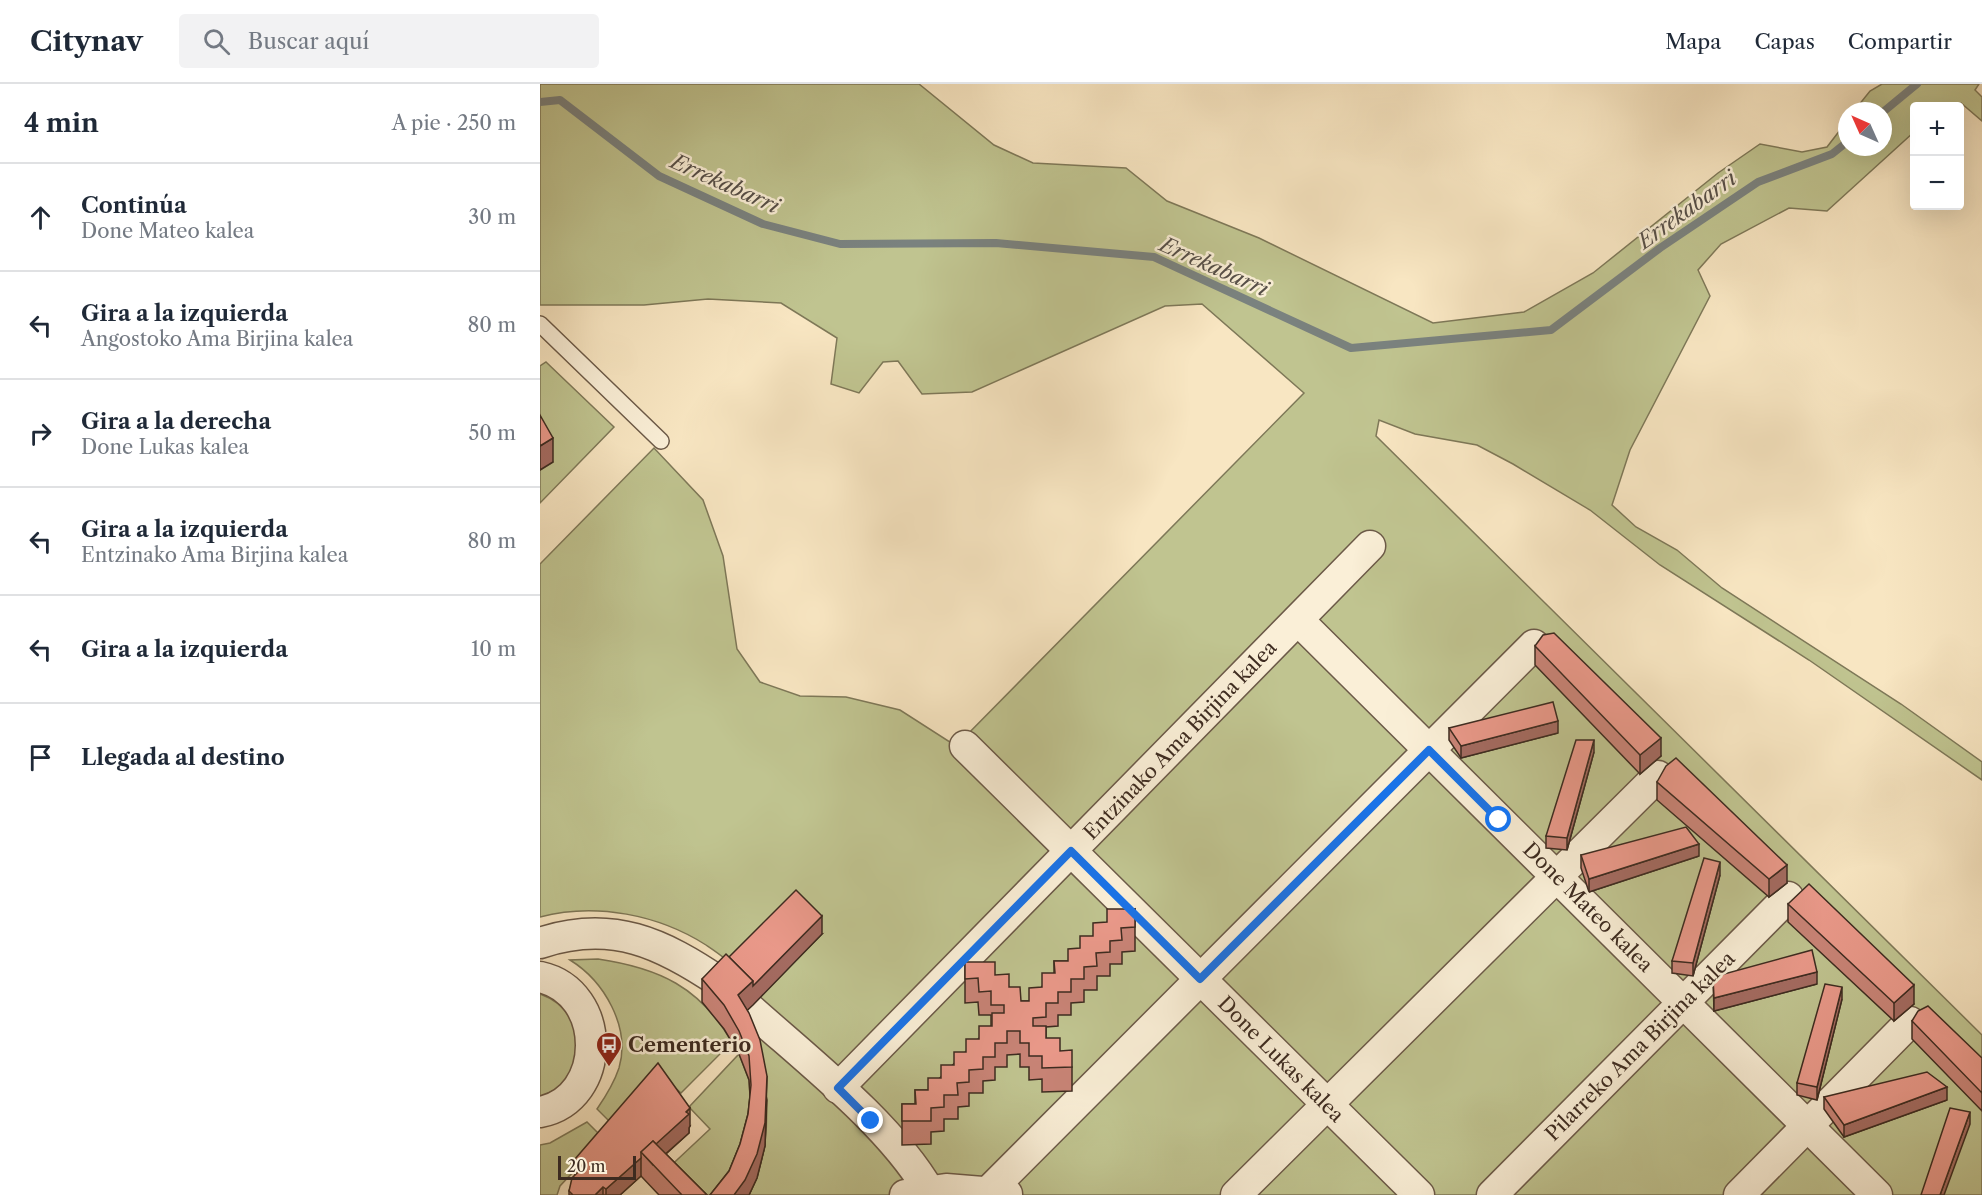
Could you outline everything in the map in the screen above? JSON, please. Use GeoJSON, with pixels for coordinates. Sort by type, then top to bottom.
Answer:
{"type":"FeatureCollection","features":[{"type":"Feature","properties":{"kind":"street","name":"Entzinako Ama Birjina kalea"},"geometry":{"type":"LineString","coordinates":[[838,1088],[1370,546]]}},
{"type":"Feature","properties":{"kind":"street","name":"Done Mateo kalea"},"geometry":{"type":"LineString","coordinates":[[1298,620],[1877,1195]]}},
{"type":"Feature","properties":{"kind":"street"},"geometry":{"type":"LineString","coordinates":[[749,1008],[838,1088],[914,1164],[917,1193],[1001,1193],[1200,979],[1533,645]]}},
{"type":"Feature","properties":{"kind":"street","name":"Done Lukas kalea"},"geometry":{"type":"LineString","coordinates":[[965,746],[1419,1195]]}},
{"type":"Feature","properties":{"kind":"street"},"geometry":{"type":"LineString","coordinates":[[1236,1195],[1658,776]]}},
{"type":"Feature","properties":{"kind":"street","name":"Pilarreko Ama Birjina kalea"},"geometry":{"type":"LineString","coordinates":[[1492,1195],[1788,897]]}},
{"type":"Feature","properties":{"kind":"street"},"geometry":{"type":"LineString","coordinates":[[540,943],[591,933],[630,937],[680,955],[721,983]]}},
{"type":"Feature","properties":{"kind":"street"},"geometry":{"type":"LineString","coordinates":[[540,977],[550,979],[573,995],[588,1018],[593,1045],[587,1072],[571,1095],[540,1112]]}},
{"type":"Feature","properties":{"kind":"street"},"geometry":{"type":"LineString","coordinates":[[1739,1195],[1910,1022]]}},
{"type":"Feature","properties":{"kind":"lane"},"geometry":{"type":"LineString","coordinates":[[540,324],[661,441]]}},
{"type":"Feature","properties":{"kind":"green space"},"geometry":{"type":"Polygon","coordinates":[[[540,84],[919,84],[994,145],[1033,163],[1126,168],[1167,201],[1259,238],[1433,323],[1524,312],[1593,273],[1718,173],[1760,144],[1802,152],[1827,147],[1838,133],[1838,156],[1888,156],[1827,211],[1789,208],[1721,244],[1698,270],[1710,296],[1630,450],[1612,505],[1636,527],[1677,550],[1722,588],[1901,704],[1982,762],[1982,780],[1809,660],[1660,565],[1590,510],[1513,464],[1477,445],[1415,434],[1379,420],[1376,436],[1982,1035],[1982,1195],[749,1195],[759,1171],[764,1148],[766,1104],[759,1060],[735,969],[726,959],[706,945],[648,919],[605,911],[561,913],[540,917],[540,564],[654,448],[703,500],[723,556],[737,649],[760,682],[800,696],[846,697],[900,710],[956,746],[1304,393],[1202,304],[1165,306],[972,392],[922,394],[898,361],[883,362],[859,393],[831,384],[837,338],[781,303],[708,299],[644,305],[540,305],[540,84]]]}},
{"type":"Feature","properties":{"kind":"green space"},"geometry":{"type":"Polygon","coordinates":[[[1882,84],[1979,84],[1975,90],[1982,97],[1982,121],[1964,106],[1964,102],[1910,102],[1910,136],[1892,152],[1892,102],[1861,102],[1870,91],[1882,84]]]}},
{"type":"Feature","properties":{"kind":"green space"},"geometry":{"type":"Polygon","coordinates":[[[546,362],[614,427],[540,503],[540,470],[553,462],[540,439],[540,366],[546,362]]]}},
{"type":"Feature","properties":{"kind":"green space"},"geometry":{"type":"Polygon","coordinates":[[[598,959],[640,968],[676,983],[706,1007],[732,1042],[681,1093],[660,1074],[614,1126],[597,1109],[610,1089],[619,1068],[622,1052],[618,1021],[612,1006],[594,980],[570,960],[598,959]]]}},
{"type":"Feature","properties":{"kind":"green space"},"geometry":{"type":"Polygon","coordinates":[[[540,994],[553,1000],[563,1009],[571,1020],[577,1044],[571,1070],[564,1083],[540,1098],[540,994]]]}},
{"type":"Feature","properties":{"kind":"green space"},"geometry":{"type":"Polygon","coordinates":[[[739,1054],[749,1080],[751,1109],[729,1195],[683,1195],[662,1174],[710,1129],[689,1107],[739,1054]]]}},
{"type":"Feature","properties":{"kind":"green space"},"geometry":{"type":"Polygon","coordinates":[[[587,1122],[604,1139],[560,1186],[557,1195],[540,1195],[540,1145],[550,1143],[587,1122]]]}},
{"type":"Feature","properties":{"kind":"building"},"geometry":{"type":"Polygon","coordinates":[[[540,415],[553,438],[540,446],[540,415]]]}},
{"type":"Feature","properties":{"kind":"building"},"geometry":{"type":"Polygon","coordinates":[[[1554,633],[1661,738],[1640,755],[1535,646],[1543,635],[1554,633]]]}},
{"type":"Feature","properties":{"kind":"building"},"geometry":{"type":"Polygon","coordinates":[[[1553,702],[1558,721],[1461,746],[1449,728],[1553,702]]]}},
{"type":"Feature","properties":{"kind":"building"},"geometry":{"type":"Polygon","coordinates":[[[1576,740],[1594,740],[1567,838],[1546,836],[1576,740]]]}},
{"type":"Feature","properties":{"kind":"building"},"geometry":{"type":"Polygon","coordinates":[[[1676,758],[1787,865],[1769,879],[1657,782],[1666,766],[1676,758]]]}},
{"type":"Feature","properties":{"kind":"building"},"geometry":{"type":"Polygon","coordinates":[[[1686,827],[1699,844],[1589,879],[1581,855],[1686,827]]]}},
{"type":"Feature","properties":{"kind":"building"},"geometry":{"type":"Polygon","coordinates":[[[1704,858],[1720,862],[1693,963],[1672,961],[1704,858]]]}},
{"type":"Feature","properties":{"kind":"building"},"geometry":{"type":"Polygon","coordinates":[[[1809,884],[1914,985],[1894,1003],[1788,904],[1809,884]]]}},
{"type":"Feature","properties":{"kind":"building"},"geometry":{"type":"Polygon","coordinates":[[[796,890],[822,916],[753,986],[753,981],[729,957],[796,890]]]}},
{"type":"Feature","properties":{"kind":"building"},"geometry":{"type":"Polygon","coordinates":[[[1107,909],[1135,909],[1135,927],[1121,928],[1122,940],[1110,941],[1110,952],[1096,953],[1097,966],[1084,967],[1084,979],[1071,979],[1071,992],[1058,992],[1058,1003],[1046,1003],[1046,1017],[1033,1018],[1033,1026],[1046,1026],[1046,1038],[1060,1038],[1060,1051],[1072,1050],[1072,1067],[1042,1068],[1042,1056],[1029,1056],[1029,1043],[1020,1043],[1020,1031],[1007,1031],[1007,1043],[995,1043],[995,1057],[983,1057],[983,1069],[969,1070],[969,1082],[957,1083],[958,1095],[944,1095],[944,1107],[931,1108],[931,1121],[902,1121],[902,1104],[916,1104],[915,1090],[928,1090],[928,1078],[941,1078],[941,1065],[954,1065],[954,1052],[966,1052],[966,1039],[979,1039],[979,1026],[992,1026],[992,1013],[1004,1013],[1004,1005],[991,1005],[991,991],[979,992],[978,978],[965,979],[965,962],[995,962],[995,975],[1009,974],[1009,987],[1020,987],[1021,1001],[1029,1001],[1029,988],[1042,987],[1042,973],[1055,973],[1054,961],[1068,961],[1068,949],[1080,948],[1080,936],[1093,936],[1093,923],[1107,922],[1107,909]]]}},
{"type":"Feature","properties":{"kind":"building"},"geometry":{"type":"Polygon","coordinates":[[[1812,950],[1817,972],[1714,998],[1713,977],[1812,950]]]}},
{"type":"Feature","properties":{"kind":"building"},"geometry":{"type":"Polygon","coordinates":[[[726,954],[753,981],[738,995],[749,1013],[760,1040],[767,1076],[765,1123],[757,1154],[745,1180],[734,1195],[710,1195],[729,1171],[740,1144],[748,1114],[751,1085],[749,1056],[739,1031],[724,1005],[702,979],[726,954]]]}},
{"type":"Feature","properties":{"kind":"building"},"geometry":{"type":"Polygon","coordinates":[[[1825,984],[1842,987],[1817,1087],[1797,1083],[1825,984]]]}},
{"type":"Feature","properties":{"kind":"building"},"geometry":{"type":"Polygon","coordinates":[[[1928,1006],[1982,1058],[1982,1093],[1912,1021],[1918,1011],[1928,1006]]]}},
{"type":"Feature","properties":{"kind":"building"},"geometry":{"type":"Polygon","coordinates":[[[658,1063],[690,1108],[686,1112],[689,1114],[656,1144],[653,1141],[641,1152],[641,1158],[606,1189],[603,1187],[595,1195],[573,1195],[569,1191],[572,1178],[583,1167],[575,1159],[658,1063]]]}},
{"type":"Feature","properties":{"kind":"building"},"geometry":{"type":"Polygon","coordinates":[[[1927,1072],[1947,1087],[1844,1125],[1824,1097],[1927,1072]]]}},
{"type":"Feature","properties":{"kind":"building"},"geometry":{"type":"Polygon","coordinates":[[[1950,1108],[1970,1112],[1940,1195],[1921,1195],[1950,1108]]]}},
{"type":"Feature","properties":{"kind":"building"},"geometry":{"type":"Polygon","coordinates":[[[653,1141],[707,1195],[682,1195],[641,1152],[653,1141]]]}},
{"type":"Feature","properties":{"kind":"waterway","name":"Errekabarri"},"geometry":{"type":"LineString","coordinates":[[1892,105],[1917,84]]}},
{"type":"Feature","properties":{"kind":"waterway","name":"Errekabarri"},"geometry":{"type":"LineString","coordinates":[[540,102],[560,100],[659,176],[763,224],[840,244],[996,243],[1154,257],[1351,348],[1551,330],[1660,248],[1758,182],[1832,154],[1838,149]]}},
{"type":"Feature","properties":{"kind":"place","name":"Cementerio"},"geometry":{"type":"Point","coordinates":[609,1068]}},
{"type":"Feature","properties":{"kind":"route"},"geometry":{"type":"LineString","coordinates":[[871,1121],[838,1088],[1071,851],[1200,979],[1429,750],[1499,820]]}}]}
